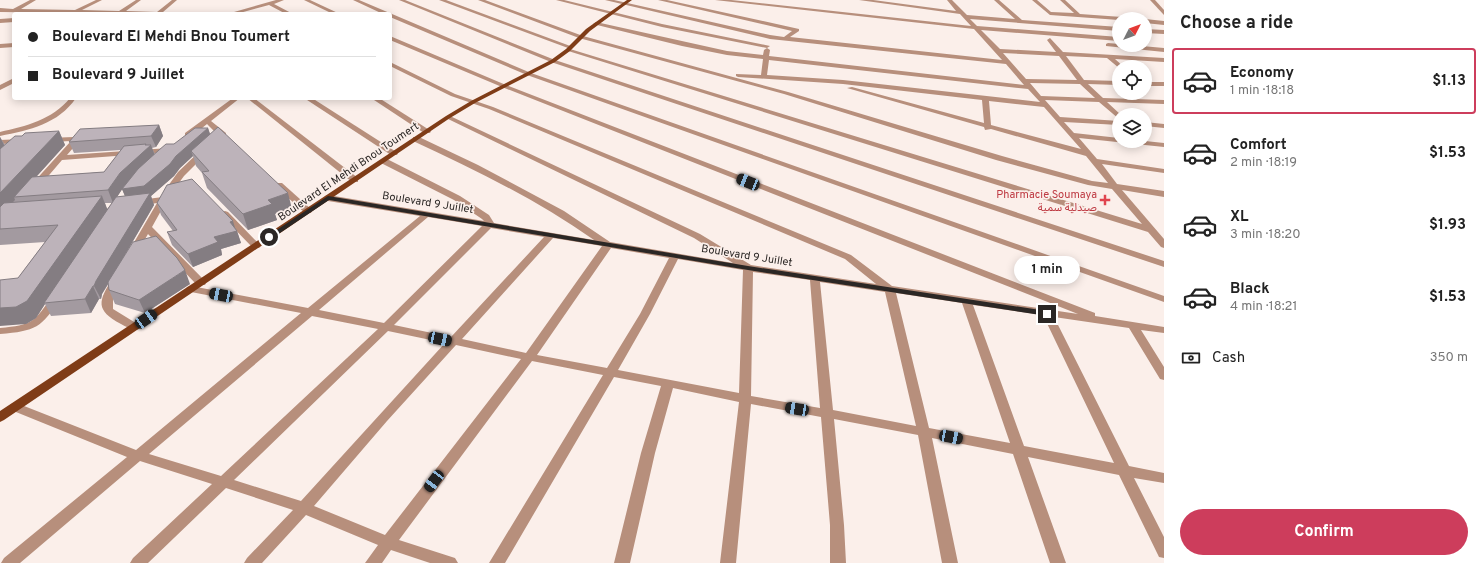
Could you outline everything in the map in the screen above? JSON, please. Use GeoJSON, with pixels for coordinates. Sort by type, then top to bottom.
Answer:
{"type":"FeatureCollection","features":[{"type":"Feature","properties":{"kind":"main road","name":"Boulevard El Mehdi Bnou Toumert"},"geometry":{"type":"LineString","coordinates":[[0,417],[427,131],[473,102],[553,61],[596,24],[627,2]]}},
{"type":"Feature","properties":{"kind":"street"},"geometry":{"type":"LineString","coordinates":[[13,10],[34,0]]}},
{"type":"Feature","properties":{"kind":"street"},"geometry":{"type":"LineString","coordinates":[[0,10],[75,12],[100,0]]}},
{"type":"Feature","properties":{"kind":"street"},"geometry":{"type":"LineString","coordinates":[[121,12],[139,0]]}},
{"type":"Feature","properties":{"kind":"street"},"geometry":{"type":"LineString","coordinates":[[160,12],[175,0]]}},
{"type":"Feature","properties":{"kind":"street"},"geometry":{"type":"LineString","coordinates":[[237,12],[282,0]]}},
{"type":"Feature","properties":{"kind":"street"},"geometry":{"type":"LineString","coordinates":[[306,0],[332,12]]}},
{"type":"Feature","properties":{"kind":"street"},"geometry":{"type":"LineString","coordinates":[[355,0],[382,12]]}},
{"type":"Feature","properties":{"kind":"street"},"geometry":{"type":"LineString","coordinates":[[401,0],[553,61],[1164,264]]}},
{"type":"Feature","properties":{"kind":"street"},"geometry":{"type":"LineString","coordinates":[[441,0],[569,48],[1151,230]]}},
{"type":"Feature","properties":{"kind":"street"},"geometry":{"type":"LineString","coordinates":[[480,0],[494,3],[581,37],[790,91],[1006,160],[1070,178],[1115,187],[1164,194]]}},
{"type":"Feature","properties":{"kind":"street"},"geometry":{"type":"LineString","coordinates":[[558,0],[610,14],[722,39],[767,46]]}},
{"type":"Feature","properties":{"kind":"street"},"geometry":{"type":"LineString","coordinates":[[607,0],[627,2],[770,37],[1008,62]]}},
{"type":"Feature","properties":{"kind":"street"},"geometry":{"type":"LineString","coordinates":[[660,0],[797,30],[784,39]]}},
{"type":"Feature","properties":{"kind":"street"},"geometry":{"type":"LineString","coordinates":[[717,0],[976,28],[1112,38]]}},
{"type":"Feature","properties":{"kind":"street"},"geometry":{"type":"LineString","coordinates":[[861,0],[964,15],[1112,28]]}},
{"type":"Feature","properties":{"kind":"street"},"geometry":{"type":"LineString","coordinates":[[996,0],[1020,21]]}},
{"type":"Feature","properties":{"kind":"street"},"geometry":{"type":"LineString","coordinates":[[1034,0],[1051,13],[1112,18]]}},
{"type":"Feature","properties":{"kind":"street"},"geometry":{"type":"LineString","coordinates":[[1062,0],[1079,15]]}},
{"type":"Feature","properties":{"kind":"street"},"geometry":{"type":"LineString","coordinates":[[1152,0],[1164,13]]}},
{"type":"Feature","properties":{"kind":"street"},"geometry":{"type":"LineString","coordinates":[[948,1],[964,15],[1008,62],[1038,98],[1095,161],[1164,245]]}},
{"type":"Feature","properties":{"kind":"street"},"geometry":{"type":"LineString","coordinates":[[269,3],[286,12]]}},
{"type":"Feature","properties":{"kind":"street"},"geometry":{"type":"LineString","coordinates":[[392,16],[530,74],[1164,298]]}},
{"type":"Feature","properties":{"kind":"street"},"geometry":{"type":"LineString","coordinates":[[0,21],[12,20]]}},
{"type":"Feature","properties":{"kind":"street"},"geometry":{"type":"LineString","coordinates":[[1152,22],[1164,23]]}},
{"type":"Feature","properties":{"kind":"street"},"geometry":{"type":"LineString","coordinates":[[596,24],[711,50],[1026,84],[1082,82],[1112,83]]}},
{"type":"Feature","properties":{"kind":"street"},"geometry":{"type":"LineString","coordinates":[[1152,31],[1164,32]]}},
{"type":"Feature","properties":{"kind":"street"},"geometry":{"type":"LineString","coordinates":[[983,35],[1164,50]]}},
{"type":"Feature","properties":{"kind":"street"},"geometry":{"type":"LineString","coordinates":[[764,76],[767,46],[770,37]]}},
{"type":"Feature","properties":{"kind":"street"},"geometry":{"type":"LineString","coordinates":[[392,39],[504,86],[1106,321]]}},
{"type":"Feature","properties":{"kind":"street"},"geometry":{"type":"LineString","coordinates":[[1050,40],[1082,82],[1112,110]]}},
{"type":"Feature","properties":{"kind":"street"},"geometry":{"type":"LineString","coordinates":[[0,46],[12,45]]}},
{"type":"Feature","properties":{"kind":"street"},"geometry":{"type":"LineString","coordinates":[[998,51],[1164,60]]}},
{"type":"Feature","properties":{"kind":"street"},"geometry":{"type":"LineString","coordinates":[[1108,56],[1113,60]]}},
{"type":"Feature","properties":{"kind":"street"},"geometry":{"type":"LineString","coordinates":[[392,65],[453,95],[491,108],[831,250],[848,258],[890,290],[924,432],[950,563]]}},
{"type":"Feature","properties":{"kind":"street"},"geometry":{"type":"LineString","coordinates":[[724,75],[764,76],[827,81],[1045,105]]}},
{"type":"Feature","properties":{"kind":"street"},"geometry":{"type":"LineString","coordinates":[[799,84],[805,80]]}},
{"type":"Feature","properties":{"kind":"street"},"geometry":{"type":"LineString","coordinates":[[2,86],[12,81]]}},
{"type":"Feature","properties":{"kind":"street"},"geometry":{"type":"LineString","coordinates":[[827,81],[988,128],[1089,154]]}},
{"type":"Feature","properties":{"kind":"street"},"geometry":{"type":"LineString","coordinates":[[1152,84],[1164,84]]}},
{"type":"Feature","properties":{"kind":"street"},"geometry":{"type":"LineString","coordinates":[[2,86],[12,88]]}},
{"type":"Feature","properties":{"kind":"street"},"geometry":{"type":"LineString","coordinates":[[985,98],[988,128]]}},
{"type":"Feature","properties":{"kind":"street"},"geometry":{"type":"LineString","coordinates":[[1038,98],[1164,102]]}},
{"type":"Feature","properties":{"kind":"street"},"geometry":{"type":"LineString","coordinates":[[0,134],[30,127],[47,121],[70,104],[73,100]]}},
{"type":"Feature","properties":{"kind":"street"},"geometry":{"type":"LineString","coordinates":[[158,159],[234,100]]}},
{"type":"Feature","properties":{"kind":"street"},"geometry":{"type":"LineString","coordinates":[[253,100],[355,180]]}},
{"type":"Feature","properties":{"kind":"street"},"geometry":{"type":"LineString","coordinates":[[310,100],[394,153]]}},
{"type":"Feature","properties":{"kind":"street"},"geometry":{"type":"LineString","coordinates":[[377,100],[427,131]]}},
{"type":"Feature","properties":{"kind":"street"},"geometry":{"type":"LineString","coordinates":[[448,118],[697,236],[748,268],[744,399],[728,563]]}},
{"type":"Feature","properties":{"kind":"street"},"geometry":{"type":"LineString","coordinates":[[1058,119],[1112,123]]}},
{"type":"Feature","properties":{"kind":"street"},"geometry":{"type":"LineString","coordinates":[[135,327],[108,311],[106,304],[108,295],[163,200],[220,140],[208,121]]}},
{"type":"Feature","properties":{"kind":"street"},"geometry":{"type":"LineString","coordinates":[[1152,125],[1164,126]]}},
{"type":"Feature","properties":{"kind":"street"},"geometry":{"type":"LineString","coordinates":[[1072,135],[1112,139]]}},
{"type":"Feature","properties":{"kind":"street"},"geometry":{"type":"LineString","coordinates":[[0,142],[74,139],[75,141],[33,188],[50,184]]}},
{"type":"Feature","properties":{"kind":"street"},"geometry":{"type":"LineString","coordinates":[[373,563],[529,357],[608,245],[561,213],[476,167],[416,139]]}},
{"type":"Feature","properties":{"kind":"street"},"geometry":{"type":"LineString","coordinates":[[15,150],[32,141]]}},
{"type":"Feature","properties":{"kind":"street"},"geometry":{"type":"LineString","coordinates":[[1152,143],[1164,145]]}},
{"type":"Feature","properties":{"kind":"street"},"geometry":{"type":"LineString","coordinates":[[60,158],[120,154],[174,146]]}},
{"type":"Feature","properties":{"kind":"street"},"geometry":{"type":"LineString","coordinates":[[110,165],[120,154]]}},
{"type":"Feature","properties":{"kind":"street"},"geometry":{"type":"LineString","coordinates":[[138,563],[386,327],[490,224],[486,217],[457,198],[384,161]]}},
{"type":"Feature","properties":{"kind":"street"},"geometry":{"type":"LineString","coordinates":[[1095,161],[1164,171]]}},
{"type":"Feature","properties":{"kind":"street"},"geometry":{"type":"LineString","coordinates":[[274,181],[308,211]]}},
{"type":"Feature","properties":{"kind":"street","name":"Boulevard 9 Juillet"},"geometry":{"type":"LineString","coordinates":[[328,198],[748,268],[815,277],[1047,314],[1164,330]]}},
{"type":"Feature","properties":{"kind":"street"},"geometry":{"type":"LineString","coordinates":[[132,204],[163,200]]}},
{"type":"Feature","properties":{"kind":"street"},"geometry":{"type":"LineString","coordinates":[[217,206],[256,246]]}},
{"type":"Feature","properties":{"kind":"street"},"geometry":{"type":"LineString","coordinates":[[10,563],[136,455],[311,312],[426,215]]}},
{"type":"Feature","properties":{"kind":"street"},"geometry":{"type":"LineString","coordinates":[[148,228],[196,286],[311,312],[529,357],[1164,478]]}},
{"type":"Feature","properties":{"kind":"street"},"geometry":{"type":"LineString","coordinates":[[252,563],[304,508],[383,418],[551,234]]}},
{"type":"Feature","properties":{"kind":"street"},"geometry":{"type":"LineString","coordinates":[[497,563],[645,314],[675,255]]}},
{"type":"Feature","properties":{"kind":"street"},"geometry":{"type":"LineString","coordinates":[[815,277],[837,525],[838,563]]}},
{"type":"Feature","properties":{"kind":"street"},"geometry":{"type":"LineString","coordinates":[[0,331],[28,328],[41,321],[62,289]]}},
{"type":"Feature","properties":{"kind":"street"},"geometry":{"type":"LineString","coordinates":[[967,302],[994,385],[1058,563]]}},
{"type":"Feature","properties":{"kind":"street"},"geometry":{"type":"LineString","coordinates":[[1047,314],[1164,552]]}},
{"type":"Feature","properties":{"kind":"street"},"geometry":{"type":"LineString","coordinates":[[1132,325],[1164,376]]}},
{"type":"Feature","properties":{"kind":"street"},"geometry":{"type":"LineString","coordinates":[[622,563],[648,453],[668,383]]}},
{"type":"Feature","properties":{"kind":"street"},"geometry":{"type":"LineString","coordinates":[[16,407],[136,455],[225,481],[304,508],[388,543],[450,563]]}},
{"type":"Feature","properties":{"kind":"building"},"geometry":{"type":"Polygon","coordinates":[[[159,125],[151,136],[69,142],[80,129],[159,125]]]}},
{"type":"Feature","properties":{"kind":"building"},"geometry":{"type":"Polygon","coordinates":[[[218,127],[288,193],[268,200],[272,204],[243,214],[202,172],[209,171],[191,151],[218,127]]]}},
{"type":"Feature","properties":{"kind":"building"},"geometry":{"type":"Polygon","coordinates":[[[195,128],[208,128],[144,186],[122,189],[138,169],[166,144],[174,144],[195,128]]]}},
{"type":"Feature","properties":{"kind":"building"},"geometry":{"type":"Polygon","coordinates":[[[59,131],[0,193],[0,149],[15,136],[22,136],[25,133],[59,131]]]}},
{"type":"Feature","properties":{"kind":"building"},"geometry":{"type":"Polygon","coordinates":[[[146,144],[145,145],[151,145],[120,173],[108,190],[14,197],[32,177],[104,172],[124,146],[146,144]]]}},
{"type":"Feature","properties":{"kind":"building"},"geometry":{"type":"Polygon","coordinates":[[[192,179],[233,221],[230,222],[237,231],[214,237],[218,242],[188,254],[167,232],[177,230],[157,203],[167,185],[192,179]]]}},
{"type":"Feature","properties":{"kind":"building"},"geometry":{"type":"Polygon","coordinates":[[[150,193],[85,299],[44,303],[116,197],[150,193]]]}},
{"type":"Feature","properties":{"kind":"building"},"geometry":{"type":"Polygon","coordinates":[[[102,196],[27,301],[16,307],[0,308],[0,280],[18,278],[58,225],[0,229],[0,207],[4,203],[102,196]]]}},
{"type":"Feature","properties":{"kind":"building"},"geometry":{"type":"Polygon","coordinates":[[[156,236],[177,258],[185,270],[139,300],[109,290],[108,282],[133,242],[156,236]]]}},
{"type":"Feature","properties":{"kind":"place","name":"Pharmacie Soumaya صيدلية سمية"},"geometry":{"type":"Point","coordinates":[1105,200]}},
{"type":"Feature","properties":{"kind":"route"},"geometry":{"type":"LineString","coordinates":[[269,237],[328,198],[748,268],[815,277],[1047,314]]}}]}
